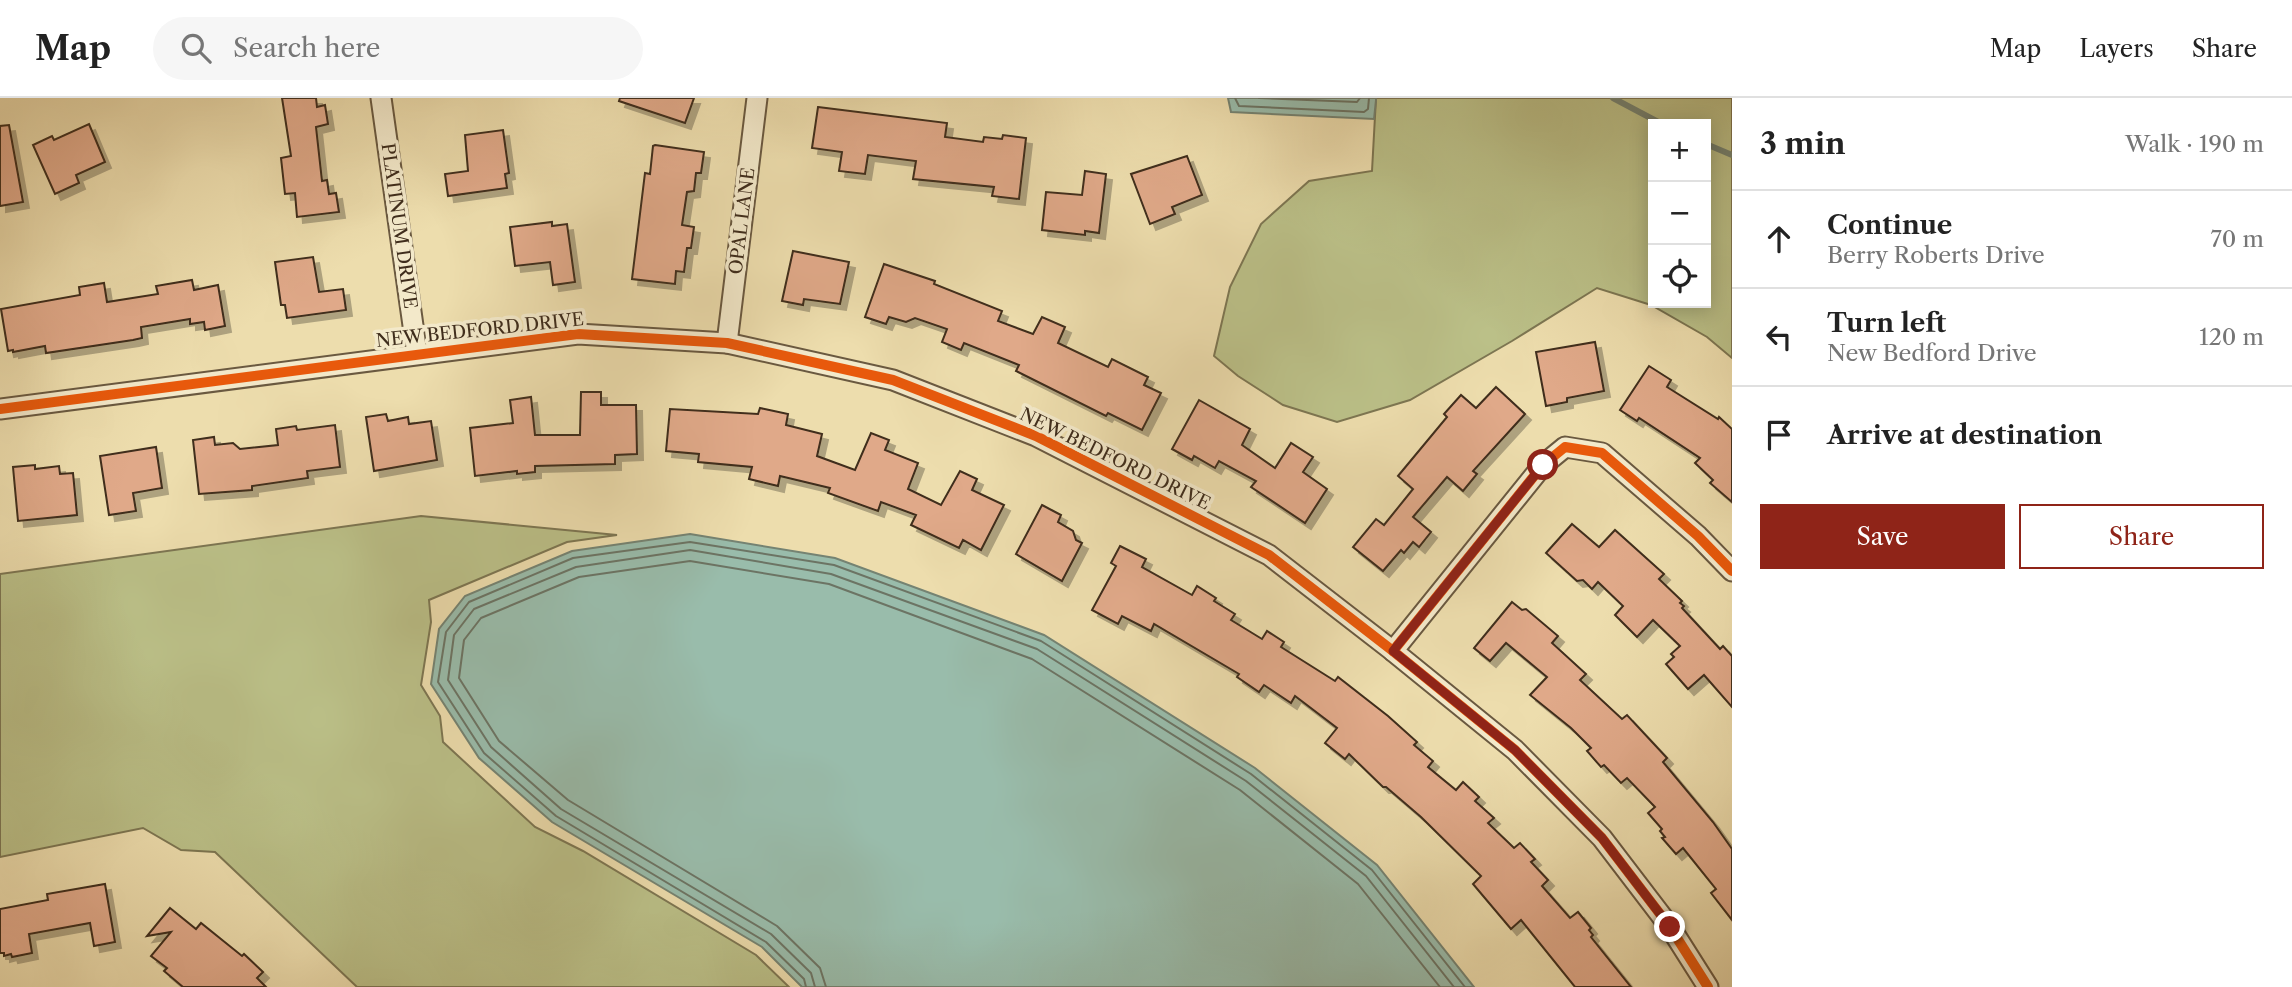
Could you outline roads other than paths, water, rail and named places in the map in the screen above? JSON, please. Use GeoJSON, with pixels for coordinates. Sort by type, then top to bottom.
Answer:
{"type":"FeatureCollection","features":[{"type":"Feature","properties":{"kind":"street","name":"PLATINUM DRIVE"},"geometry":{"type":"LineString","coordinates":[[381,98],[417,354]]}},
{"type":"Feature","properties":{"kind":"street","name":"OPAL LANE"},"geometry":{"type":"LineString","coordinates":[[727,343],[757,98]]}},
{"type":"Feature","properties":{"kind":"street","name":"NEW BEDFORD DRIVE"},"geometry":{"type":"LineString","coordinates":[[0,409],[578,334],[727,343],[894,380],[1035,436],[1269,555],[1515,750],[1602,838],[1670,927],[1708,987]]}},
{"type":"Feature","properties":{"kind":"street"},"geometry":{"type":"LineString","coordinates":[[1393,651],[1543,465],[1565,447],[1602,453],[1698,536],[1732,572]]}},
{"type":"Feature","properties":{"kind":"water"},"geometry":{"type":"Polygon","coordinates":[[[1228,98],[1376,100],[1374,119],[1231,112],[1228,98]]]}},
{"type":"Feature","properties":{"kind":"water"},"geometry":{"type":"Polygon","coordinates":[[[690,534],[835,558],[1044,635],[1255,768],[1377,865],[1474,987],[802,987],[762,947],[552,822],[479,758],[431,684],[439,629],[465,596],[572,551],[690,534]]]}},
{"type":"Feature","properties":{"kind":"waterway"},"geometry":{"type":"LineString","coordinates":[[1613,98],[1653,119]]}},
{"type":"Feature","properties":{"kind":"waterway"},"geometry":{"type":"LineString","coordinates":[[1711,146],[1732,155]]}}]}
